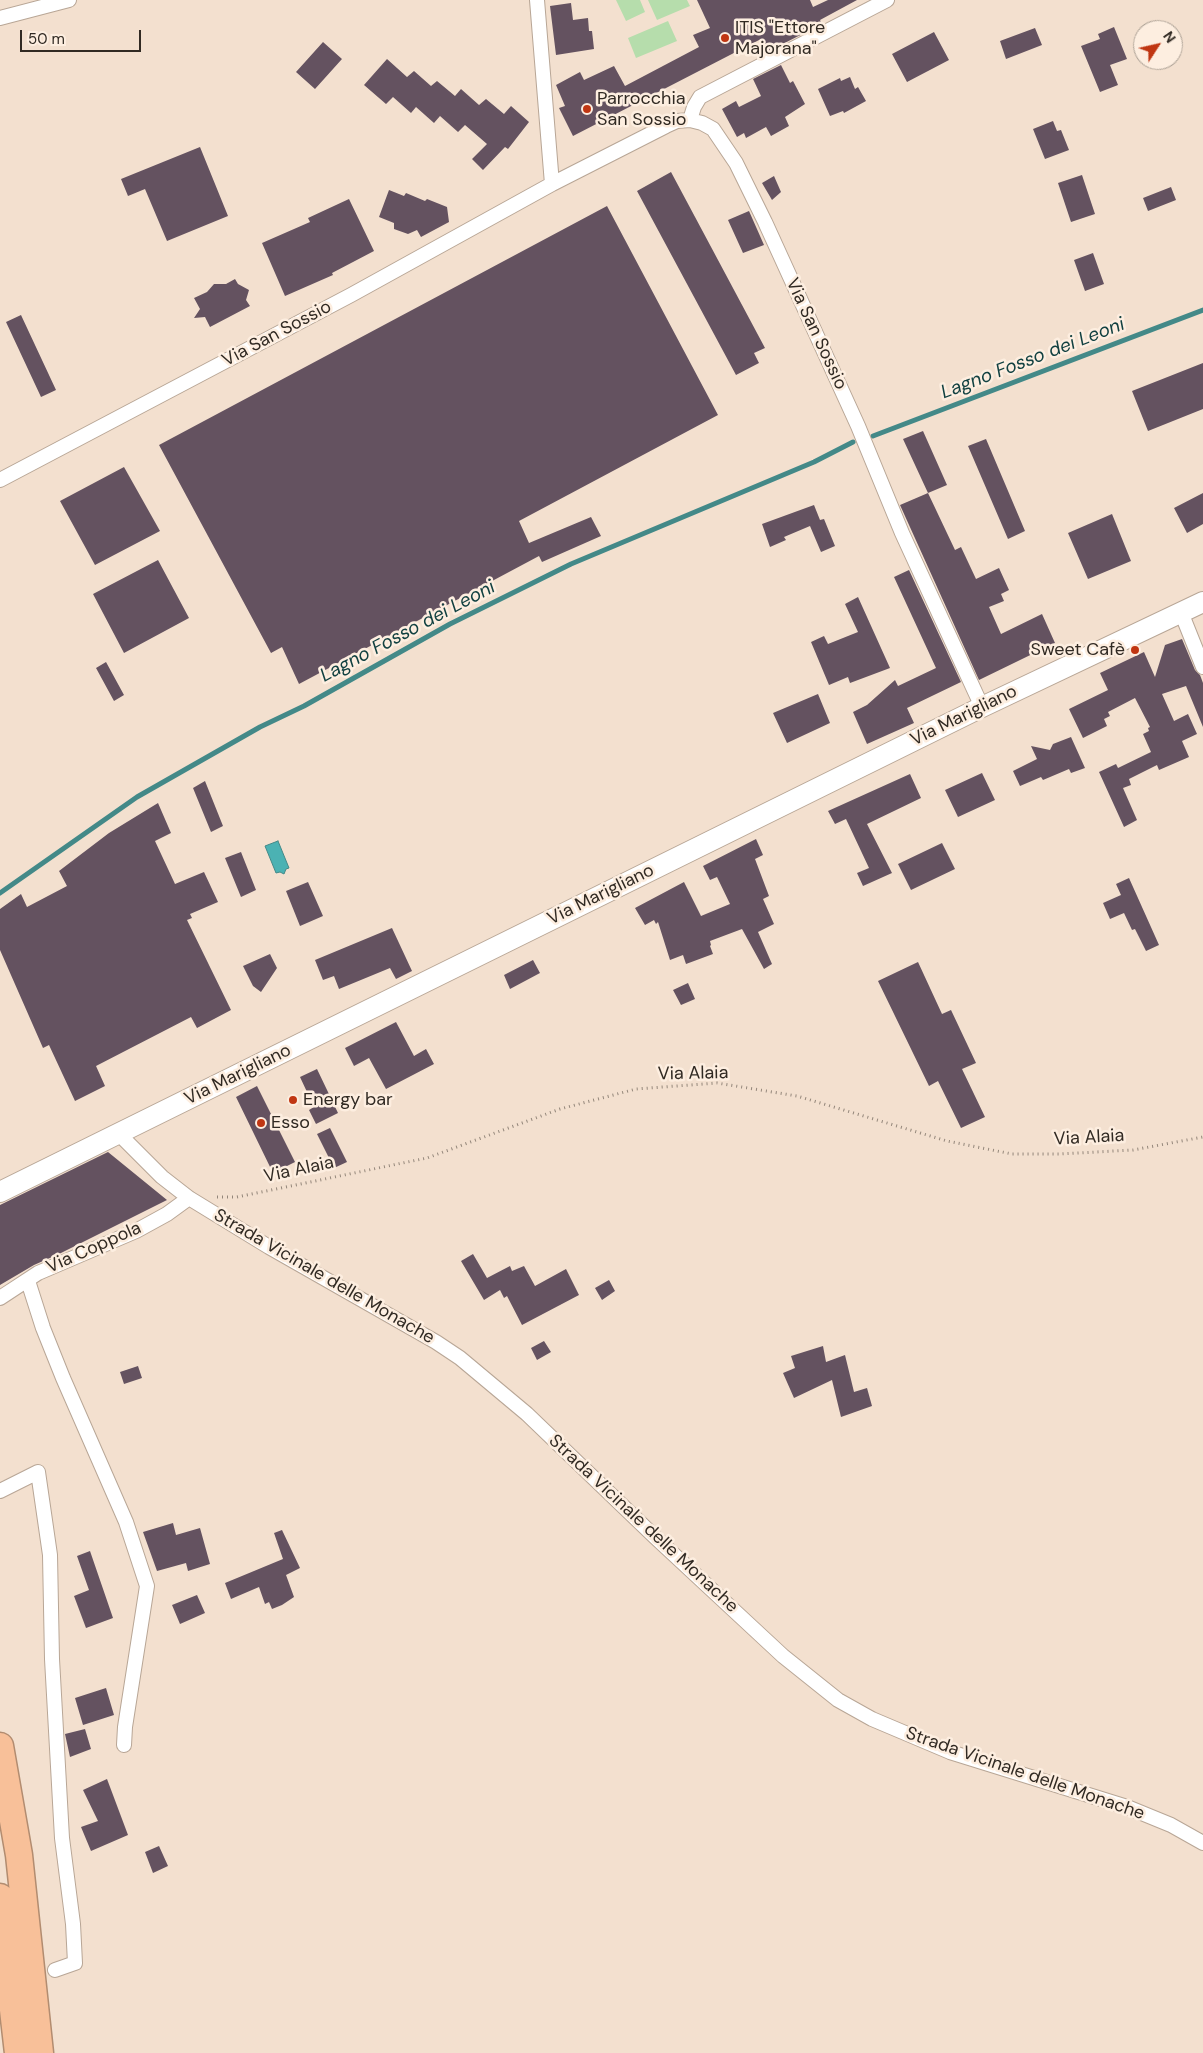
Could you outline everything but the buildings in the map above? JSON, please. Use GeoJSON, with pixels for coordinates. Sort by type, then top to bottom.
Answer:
{"type":"FeatureCollection","features":[{"type":"Feature","properties":{"kind":"highway"},"geometry":{"type":"LineString","coordinates":[[0,1746],[19,1855],[40,2053]]}},
{"type":"Feature","properties":{"kind":"highway"},"geometry":{"type":"LineString","coordinates":[[0,1897],[18,2053]]}},
{"type":"Feature","properties":{"kind":"street"},"geometry":{"type":"LineString","coordinates":[[0,18],[69,0]]}},
{"type":"Feature","properties":{"kind":"street"},"geometry":{"type":"LineString","coordinates":[[537,0],[552,184]]}},
{"type":"Feature","properties":{"kind":"street"},"geometry":{"type":"LineString","coordinates":[[690,120],[694,107],[700,97],[887,0]]}},
{"type":"Feature","properties":{"kind":"street","name":"Via San Sossio"},"geometry":{"type":"LineString","coordinates":[[0,480],[351,295],[552,184],[666,126],[678,121],[690,120],[702,123],[713,129],[736,163],[858,426],[902,533],[982,707]]}},
{"type":"Feature","properties":{"kind":"street","name":"Via Marigliano"},"geometry":{"type":"LineString","coordinates":[[0,1192],[982,707],[1203,602]]}},
{"type":"Feature","properties":{"kind":"street"},"geometry":{"type":"LineString","coordinates":[[1181,612],[1203,667]]}},
{"type":"Feature","properties":{"kind":"street","name":"Strada Vicinale delle Monache"},"geometry":{"type":"LineString","coordinates":[[119,1134],[162,1177],[189,1198],[269,1247],[412,1328],[460,1358],[527,1414],[783,1656],[838,1700],[872,1719],[950,1752],[1127,1807],[1171,1825],[1203,1843]]}},
{"type":"Feature","properties":{"kind":"street","name":"Via Coppola"},"geometry":{"type":"LineString","coordinates":[[0,1298],[38,1274],[136,1231],[167,1214],[189,1198]]}},
{"type":"Feature","properties":{"kind":"street"},"geometry":{"type":"LineString","coordinates":[[28,1281],[60,1369],[126,1522],[147,1586],[125,1727],[124,1745]]}},
{"type":"Feature","properties":{"kind":"street"},"geometry":{"type":"LineString","coordinates":[[0,1491],[38,1472],[50,1555],[52,1659],[62,1838],[74,1924],[75,1963],[55,1970]]}},
{"type":"Feature","properties":{"kind":"path","name":"Via Alaia"},"geometry":{"type":"LineString","coordinates":[[189,1198],[237,1197],[427,1158],[560,1110],[636,1089],[717,1083],[796,1096],[948,1141],[1012,1154],[1059,1154],[1133,1150],[1203,1137]]}},
{"type":"Feature","properties":{"kind":"green space"},"geometry":{"type":"Polygon","coordinates":[[[616,0],[640,0],[645,12],[626,21],[616,0]]]}},
{"type":"Feature","properties":{"kind":"green space"},"geometry":{"type":"Polygon","coordinates":[[[648,0],[687,0],[690,6],[657,20],[648,0]]]}},
{"type":"Feature","properties":{"kind":"green space"},"geometry":{"type":"Polygon","coordinates":[[[668,21],[677,41],[636,58],[628,38],[668,21]]]}},
{"type":"Feature","properties":{"kind":"water"},"geometry":{"type":"Polygon","coordinates":[[[278,841],[289,868],[286,869],[284,874],[276,873],[265,846],[278,841]]]}},
{"type":"Feature","properties":{"kind":"waterway","name":"Lagno Fosso dei Leoni"},"geometry":{"type":"LineString","coordinates":[[873,436],[1203,310]]}},
{"type":"Feature","properties":{"kind":"waterway","name":"Lagno Fosso dei Leoni"},"geometry":{"type":"LineString","coordinates":[[0,893],[137,797],[260,727],[304,706],[450,624],[571,564],[814,462],[853,442]]}},
{"type":"Feature","properties":{"kind":"place","name":"ITIS \"Ettore Majorana\""},"geometry":{"type":"Point","coordinates":[725,38]}},
{"type":"Feature","properties":{"kind":"place","name":"Parrocchia San Sossio"},"geometry":{"type":"Point","coordinates":[587,109]}},
{"type":"Feature","properties":{"kind":"place","name":"Sweet Cafè"},"geometry":{"type":"Point","coordinates":[1135,650]}},
{"type":"Feature","properties":{"kind":"place","name":"Energy bar"},"geometry":{"type":"Point","coordinates":[293,1100]}},
{"type":"Feature","properties":{"kind":"place","name":"Esso"},"geometry":{"type":"Point","coordinates":[261,1123]}}]}
